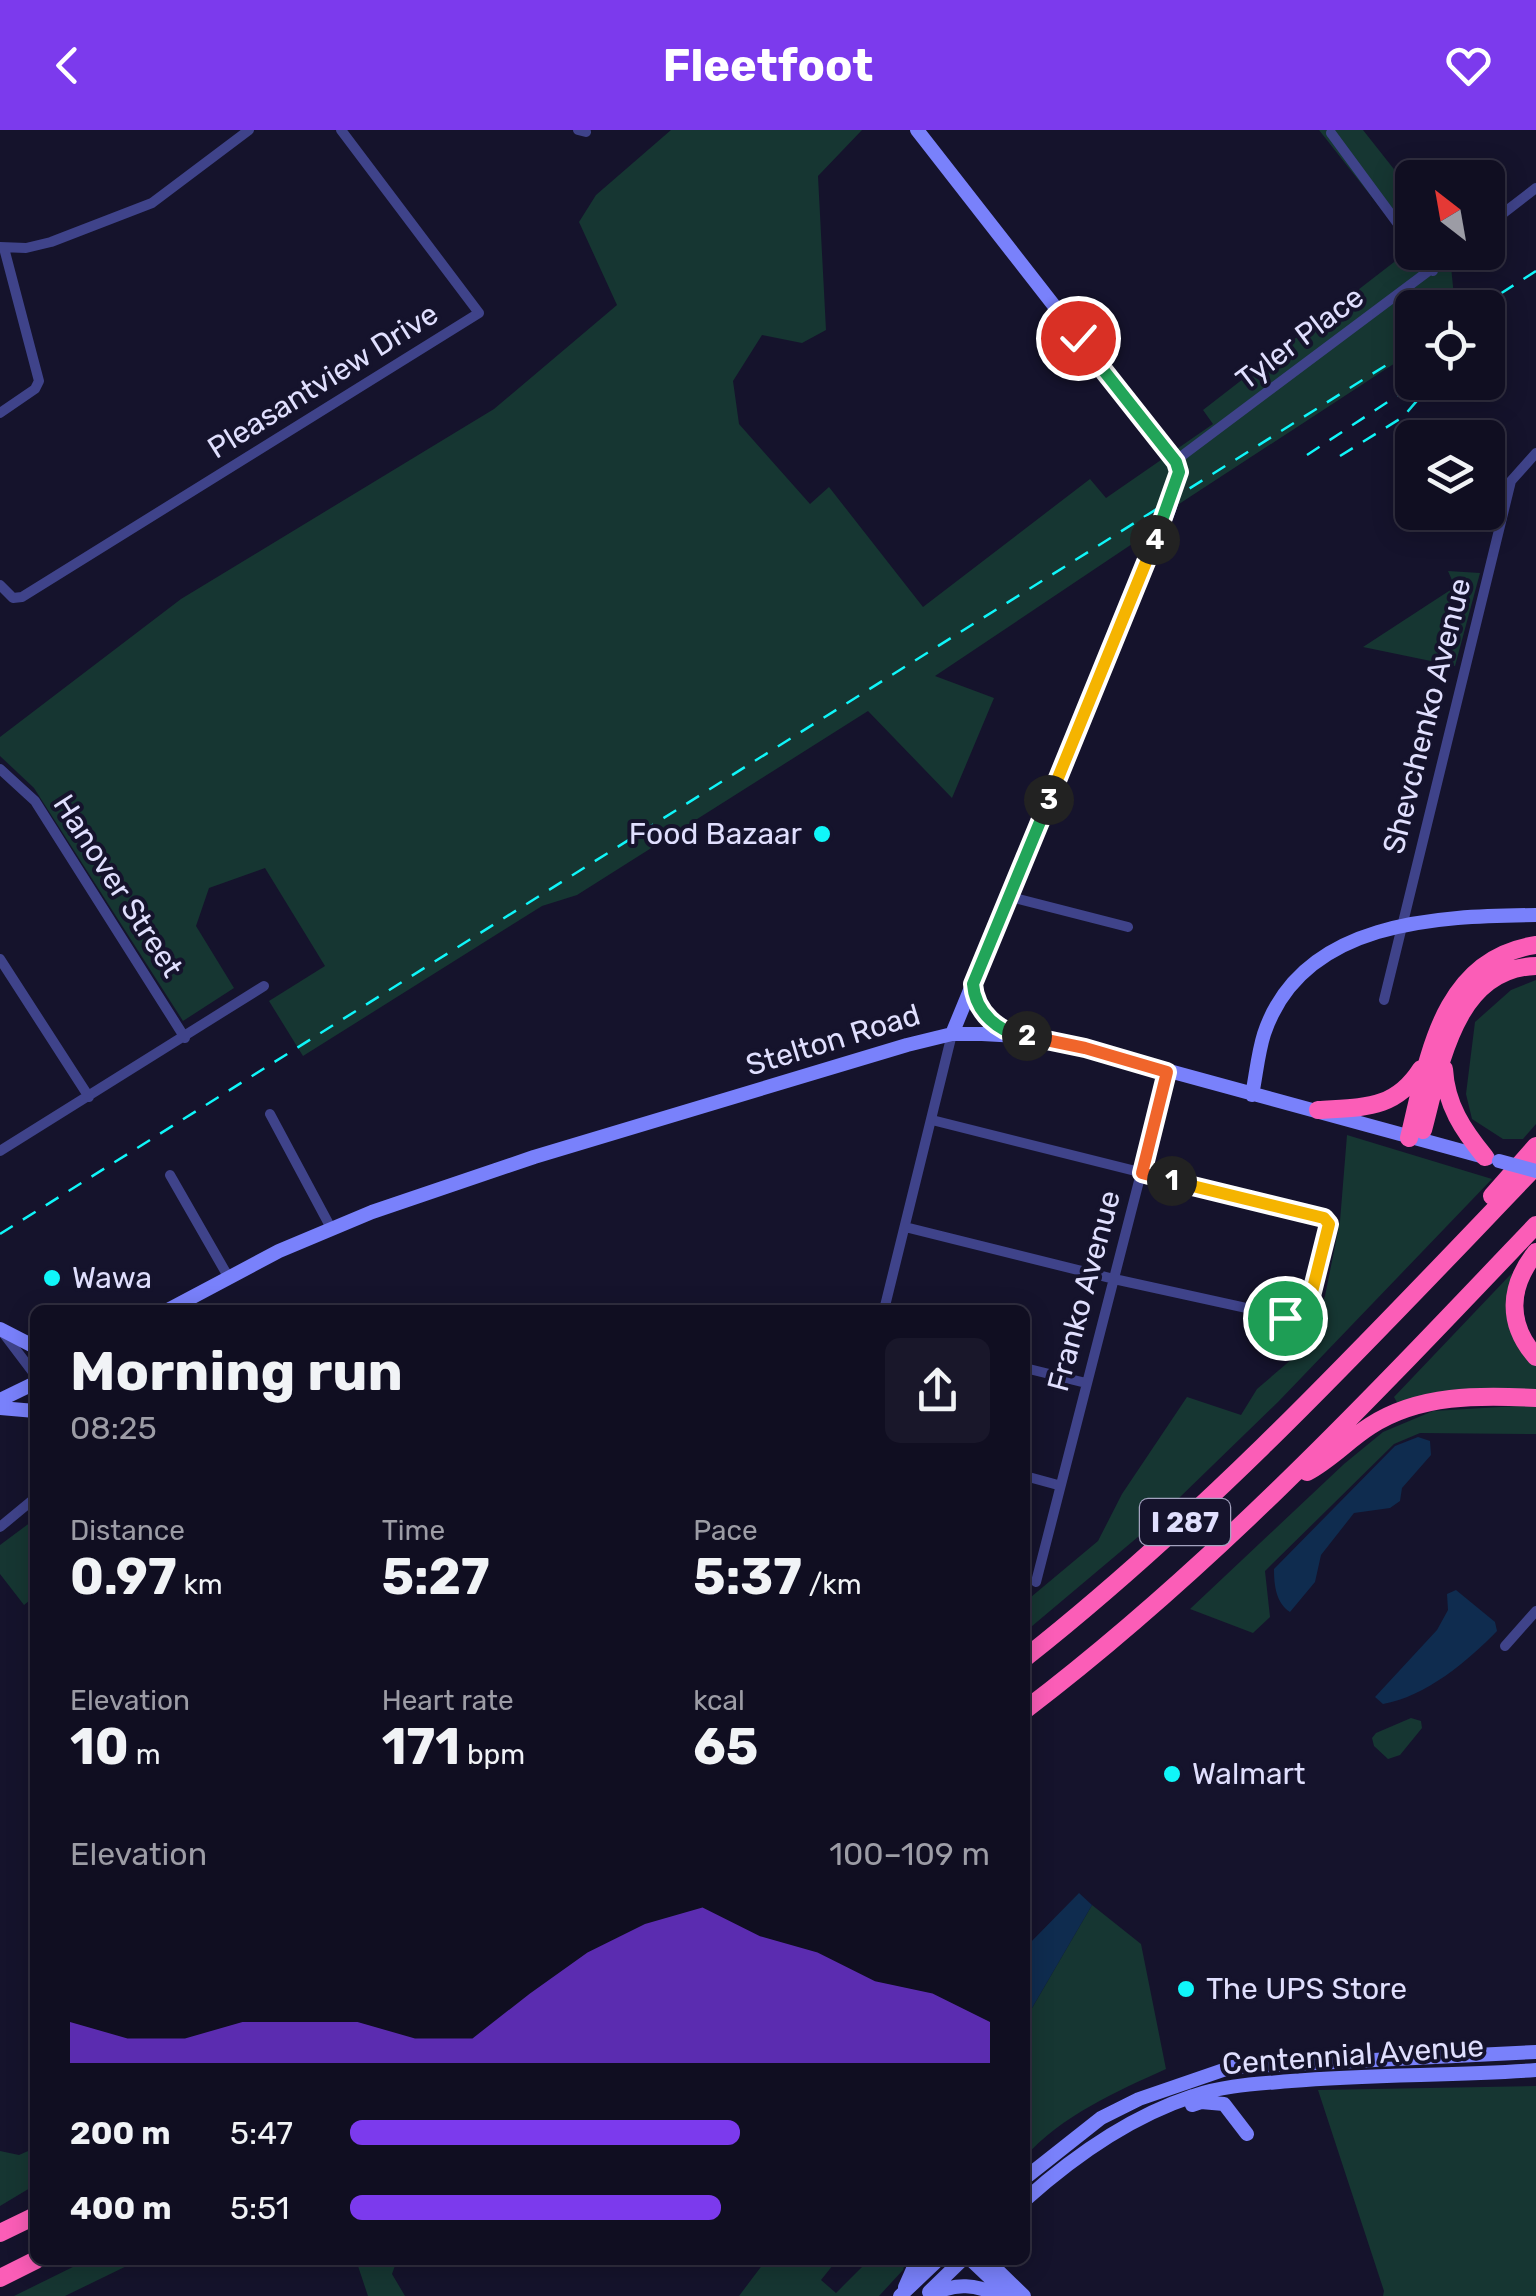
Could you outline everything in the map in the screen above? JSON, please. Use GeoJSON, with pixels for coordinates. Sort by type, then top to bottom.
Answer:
{"type":"FeatureCollection","features":[{"type":"Feature","properties":{"kind":"highway"},"geometry":{"type":"LineString","coordinates":[[1414,1139],[1436,1058],[1439,1026],[1460,989],[1495,960],[1536,945]]}},
{"type":"Feature","properties":{"kind":"highway"},"geometry":{"type":"LineString","coordinates":[[1318,1110],[1361,1108],[1388,1101],[1436,1058],[1474,994],[1507,971],[1536,966]]}},
{"type":"Feature","properties":{"kind":"highway"},"geometry":{"type":"LineString","coordinates":[[1436,1058],[1451,1106],[1492,1159]]}},
{"type":"Feature","properties":{"kind":"highway"},"geometry":{"type":"LineString","coordinates":[[1482,1223],[1483,1206],[1536,1146]]}},
{"type":"Feature","properties":{"kind":"highway","name":"I 287"},"geometry":{"type":"LineString","coordinates":[[1030,1654],[1246,1466],[1536,1168]]}},
{"type":"Feature","properties":{"kind":"highway","name":"I 287"},"geometry":{"type":"LineString","coordinates":[[1030,1706],[1150,1608],[1286,1484],[1536,1225]]}},
{"type":"Feature","properties":{"kind":"highway"},"geometry":{"type":"LineString","coordinates":[[1536,1252],[1520,1277],[1513,1300],[1519,1334],[1536,1357]]}},
{"type":"Feature","properties":{"kind":"highway"},"geometry":{"type":"LineString","coordinates":[[1286,1484],[1320,1466],[1374,1423],[1405,1410],[1469,1397],[1536,1398]]}},
{"type":"Feature","properties":{"kind":"highway"},"geometry":{"type":"LineString","coordinates":[[0,2232],[30,2218]]}},
{"type":"Feature","properties":{"kind":"highway"},"geometry":{"type":"LineString","coordinates":[[0,2278],[30,2263]]}},
{"type":"Feature","properties":{"kind":"main road"},"geometry":{"type":"LineString","coordinates":[[918,130],[1175,461],[1179,472],[1071,749],[952,1034]]}},
{"type":"Feature","properties":{"kind":"main road"},"geometry":{"type":"LineString","coordinates":[[1252,1095],[1264,1034],[1275,1010],[1307,971],[1344,945],[1401,925],[1442,918],[1536,915]]}},
{"type":"Feature","properties":{"kind":"main road"},"geometry":{"type":"LineString","coordinates":[[973,984],[979,1008],[992,1022],[1014,1035]]}},
{"type":"Feature","properties":{"kind":"main road","name":"Stelton Road"},"geometry":{"type":"LineString","coordinates":[[178,1305],[331,1228],[534,1157],[952,1034],[1014,1035],[1085,1048],[1318,1110],[1348,1122],[1536,1168]]}},
{"type":"Feature","properties":{"kind":"main road"},"geometry":{"type":"LineString","coordinates":[[0,1329],[30,1344]]}},
{"type":"Feature","properties":{"kind":"main road"},"geometry":{"type":"LineString","coordinates":[[0,1400],[30,1386]]}},
{"type":"Feature","properties":{"kind":"main road"},"geometry":{"type":"LineString","coordinates":[[0,1408],[30,1411]]}},
{"type":"Feature","properties":{"kind":"main road","name":"Centennial Avenue"},"geometry":{"type":"LineString","coordinates":[[1030,2174],[1101,2118],[1153,2094],[1232,2067],[1536,2052]]}},
{"type":"Feature","properties":{"kind":"main road","name":"Centennial Avenue"},"geometry":{"type":"LineString","coordinates":[[1030,2196],[1080,2153],[1140,2118],[1194,2095],[1236,2086],[1317,2079],[1536,2070]]}},
{"type":"Feature","properties":{"kind":"main road"},"geometry":{"type":"LineString","coordinates":[[1140,2118],[1148,2121],[1201,2102],[1214,2102],[1224,2104],[1248,2134]]}},
{"type":"Feature","properties":{"kind":"main road"},"geometry":{"type":"LineString","coordinates":[[901,2295],[915,2265]]}},
{"type":"Feature","properties":{"kind":"main road"},"geometry":{"type":"LineString","coordinates":[[901,2295],[933,2265]]}},
{"type":"Feature","properties":{"kind":"main road"},"geometry":{"type":"LineString","coordinates":[[928,2296],[957,2265]]}},
{"type":"Feature","properties":{"kind":"main road"},"geometry":{"type":"LineString","coordinates":[[978,2265],[1013,2294]]}},
{"type":"Feature","properties":{"kind":"main road"},"geometry":{"type":"LineString","coordinates":[[992,2265],[1013,2294]]}},
{"type":"Feature","properties":{"kind":"main road"},"geometry":{"type":"LineString","coordinates":[[1005,2265],[1013,2294]]}},
{"type":"Feature","properties":{"kind":"main road"},"geometry":{"type":"LineString","coordinates":[[928,2296],[956,2286],[976,2285],[1013,2294]]}},
{"type":"Feature","properties":{"kind":"street"},"geometry":{"type":"LineString","coordinates":[[0,413],[35,389],[39,381],[2,247],[51,242],[152,203],[249,130]]}},
{"type":"Feature","properties":{"kind":"street","name":"Pleasantview Drive"},"geometry":{"type":"LineString","coordinates":[[0,585],[13,598],[22,597],[479,314],[341,130]]}},
{"type":"Feature","properties":{"kind":"street"},"geometry":{"type":"LineString","coordinates":[[1331,133],[1395,220]]}},
{"type":"Feature","properties":{"kind":"street"},"geometry":{"type":"LineString","coordinates":[[1505,211],[1536,188]]}},
{"type":"Feature","properties":{"kind":"street","name":"Tyler Place"},"geometry":{"type":"LineString","coordinates":[[1175,461],[1433,270]]}},
{"type":"Feature","properties":{"kind":"street","name":"Shevchenko Avenue"},"geometry":{"type":"LineString","coordinates":[[1384,1000],[1511,480],[1536,453]]}},
{"type":"Feature","properties":{"kind":"street","name":"Hanover Street"},"geometry":{"type":"LineString","coordinates":[[0,769],[34,801],[185,1038]]}},
{"type":"Feature","properties":{"kind":"street"},"geometry":{"type":"LineString","coordinates":[[1007,896],[1128,927]]}},
{"type":"Feature","properties":{"kind":"street"},"geometry":{"type":"LineString","coordinates":[[0,959],[89,1097]]}},
{"type":"Feature","properties":{"kind":"street"},"geometry":{"type":"LineString","coordinates":[[0,1151],[264,986]]}},
{"type":"Feature","properties":{"kind":"street"},"geometry":{"type":"LineString","coordinates":[[885,1305],[952,1034]]}},
{"type":"Feature","properties":{"kind":"street","name":"Franko Avenue"},"geometry":{"type":"LineString","coordinates":[[1036,1582],[1167,1072]]}},
{"type":"Feature","properties":{"kind":"street"},"geometry":{"type":"LineString","coordinates":[[270,1114],[331,1228]]}},
{"type":"Feature","properties":{"kind":"street"},"geometry":{"type":"LineString","coordinates":[[906,1227],[1301,1320],[1308,1308],[1329,1224],[1324,1218],[932,1120]]}},
{"type":"Feature","properties":{"kind":"street"},"geometry":{"type":"LineString","coordinates":[[170,1176],[229,1278]]}},
{"type":"Feature","properties":{"kind":"street"},"geometry":{"type":"LineString","coordinates":[[0,1329],[30,1368]]}},
{"type":"Feature","properties":{"kind":"street"},"geometry":{"type":"LineString","coordinates":[[1030,1369],[1086,1383]]}},
{"type":"Feature","properties":{"kind":"street"},"geometry":{"type":"LineString","coordinates":[[1030,1477],[1058,1485]]}},
{"type":"Feature","properties":{"kind":"street"},"geometry":{"type":"LineString","coordinates":[[0,1528],[30,1502]]}},
{"type":"Feature","properties":{"kind":"street"},"geometry":{"type":"LineString","coordinates":[[1505,1646],[1536,1611]]}},
{"type":"Feature","properties":{"kind":"green space"},"geometry":{"type":"Polygon","coordinates":[[[671,130],[862,130],[818,176],[826,330],[802,343],[762,335],[733,381],[739,424],[810,504],[829,487],[923,607],[1090,479],[1106,498],[1213,424],[1203,410],[1395,261],[1395,270],[1451,270],[1453,290],[1395,290],[1395,363],[1179,504],[1138,540],[935,676],[994,698],[952,798],[868,711],[577,895],[542,906],[303,1056],[269,1001],[325,966],[265,868],[209,888],[196,926],[234,988],[183,1021],[34,788],[0,756],[0,737],[181,599],[494,409],[617,305],[579,222],[596,195],[671,130]]]}},
{"type":"Feature","properties":{"kind":"green space"},"geometry":{"type":"Polygon","coordinates":[[[1319,130],[1363,130],[1395,170],[1395,226],[1319,130]]]}},
{"type":"Feature","properties":{"kind":"green space"},"geometry":{"type":"Polygon","coordinates":[[[1448,571],[1480,573],[1455,666],[1363,647],[1455,587],[1448,571]]]}},
{"type":"Feature","properties":{"kind":"green space"},"geometry":{"type":"Polygon","coordinates":[[[1536,980],[1536,1124],[1523,1139],[1503,1139],[1472,1119],[1466,1094],[1475,1022],[1511,990],[1536,980]]]}},
{"type":"Feature","properties":{"kind":"green space"},"geometry":{"type":"Polygon","coordinates":[[[1347,1135],[1492,1179],[1278,1402],[1145,1531],[1030,1628],[1030,1598],[1098,1541],[1122,1494],[1187,1397],[1241,1415],[1257,1389],[1299,1353],[1325,1296],[1340,1221],[1347,1135]]]}},
{"type":"Feature","properties":{"kind":"green space"},"geometry":{"type":"Polygon","coordinates":[[[1512,1273],[1510,1323],[1518,1343],[1536,1365],[1536,1393],[1398,1404],[1394,1397],[1512,1273]]]}},
{"type":"Feature","properties":{"kind":"green space"},"geometry":{"type":"Polygon","coordinates":[[[1536,1405],[1536,1434],[1420,1433],[1394,1444],[1265,1571],[1270,1617],[1253,1633],[1190,1609],[1383,1432],[1433,1411],[1536,1405]]]}},
{"type":"Feature","properties":{"kind":"green space"},"geometry":{"type":"Polygon","coordinates":[[[30,1523],[30,1600],[24,1605],[0,1574],[0,1545],[30,1523]]]}},
{"type":"Feature","properties":{"kind":"green space"},"geometry":{"type":"Polygon","coordinates":[[[1411,1718],[1421,1721],[1422,1728],[1400,1755],[1388,1759],[1374,1746],[1372,1738],[1411,1718]]]}},
{"type":"Feature","properties":{"kind":"green space"},"geometry":{"type":"Polygon","coordinates":[[[1092,1905],[1141,1944],[1166,2069],[1073,2117],[1030,2152],[1030,2011],[1092,1905]]]}},
{"type":"Feature","properties":{"kind":"green space"},"geometry":{"type":"Polygon","coordinates":[[[1536,2086],[1536,2296],[1383,2296],[1318,2090],[1536,2086]]]}},
{"type":"Feature","properties":{"kind":"green space"},"geometry":{"type":"Polygon","coordinates":[[[30,2150],[30,2188],[0,2206],[0,2151],[19,2155],[30,2150]]]}},
{"type":"Feature","properties":{"kind":"green space"},"geometry":{"type":"Polygon","coordinates":[[[77,2265],[129,2265],[65,2296],[14,2296],[77,2265]]]}},
{"type":"Feature","properties":{"kind":"green space"},"geometry":{"type":"Polygon","coordinates":[[[358,2265],[395,2265],[392,2274],[405,2296],[368,2296],[358,2265]]]}},
{"type":"Feature","properties":{"kind":"green space"},"geometry":{"type":"Polygon","coordinates":[[[762,2265],[833,2265],[821,2280],[836,2293],[864,2265],[904,2265],[879,2296],[739,2296],[762,2265]]]}},
{"type":"Feature","properties":{"kind":"water"},"geometry":{"type":"Polygon","coordinates":[[[1418,1437],[1430,1441],[1431,1455],[1402,1488],[1400,1501],[1390,1508],[1354,1513],[1321,1555],[1315,1582],[1290,1612],[1279,1599],[1274,1569],[1395,1446],[1418,1437]]]}},
{"type":"Feature","properties":{"kind":"water"},"geometry":{"type":"Polygon","coordinates":[[[1456,1590],[1495,1622],[1497,1631],[1430,1686],[1383,1704],[1375,1697],[1437,1630],[1448,1610],[1447,1594],[1456,1590]]]}},
{"type":"Feature","properties":{"kind":"water"},"geometry":{"type":"Polygon","coordinates":[[[1079,1893],[1092,1905],[1030,2011],[1030,1943],[1079,1893]]]}},
{"type":"Feature","properties":{"kind":"railway"},"geometry":{"type":"LineString","coordinates":[[1505,291],[1536,271]]}},
{"type":"Feature","properties":{"kind":"railway"},"geometry":{"type":"LineString","coordinates":[[0,1234],[1395,360]]}},
{"type":"Feature","properties":{"kind":"railway"},"geometry":{"type":"LineString","coordinates":[[1307,455],[1395,397]]}},
{"type":"Feature","properties":{"kind":"railway"},"geometry":{"type":"LineString","coordinates":[[1340,456],[1403,417],[1418,400]]}},
{"type":"Feature","properties":{"kind":"place","name":"Food Bazaar"},"geometry":{"type":"Point","coordinates":[822,834]}},
{"type":"Feature","properties":{"kind":"place","name":"Wawa"},"geometry":{"type":"Point","coordinates":[52,1278]}},
{"type":"Feature","properties":{"kind":"place","name":"Walmart"},"geometry":{"type":"Point","coordinates":[1172,1774]}},
{"type":"Feature","properties":{"kind":"place","name":"The UPS Store"},"geometry":{"type":"Point","coordinates":[1186,1989]}},
{"type":"Feature","properties":{"kind":"route"},"geometry":{"type":"LineString","coordinates":[[1078,338],[1175,461],[1179,472],[1071,749],[1007,896],[973,984],[974,996],[992,1022],[1014,1035],[1085,1048],[1167,1072],[1142,1173],[1324,1218],[1329,1224],[1308,1308],[1301,1320],[1285,1318]]}}]}
